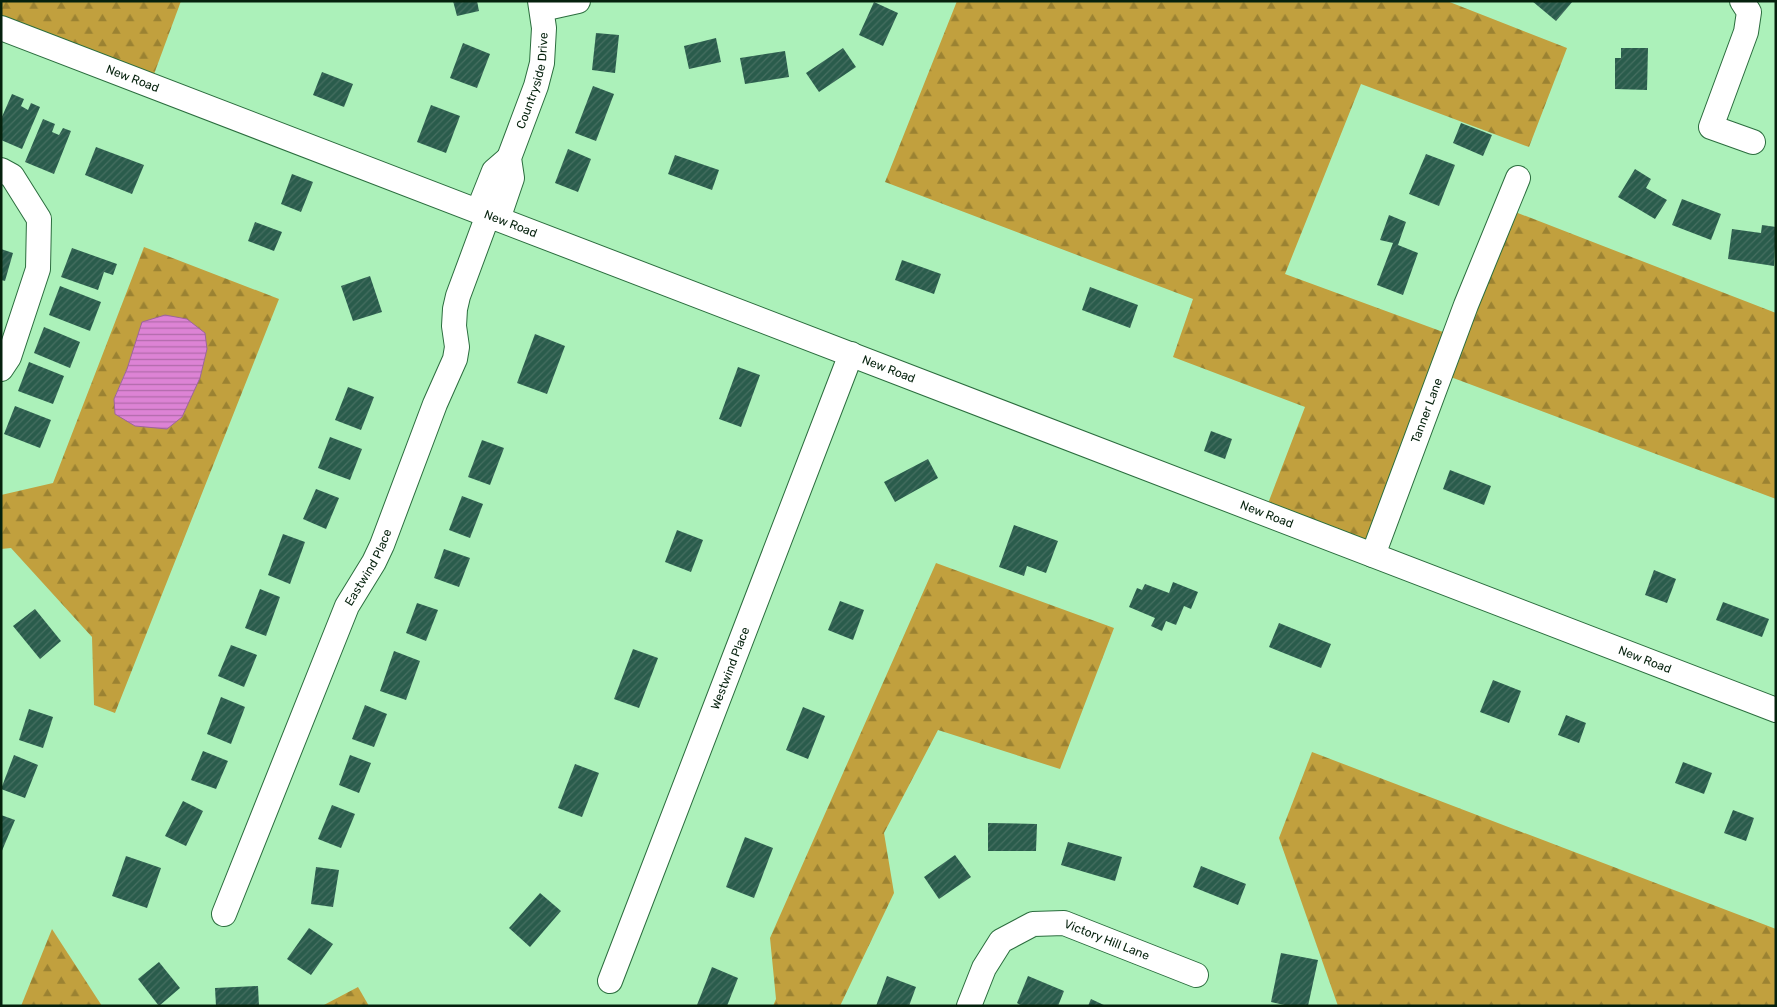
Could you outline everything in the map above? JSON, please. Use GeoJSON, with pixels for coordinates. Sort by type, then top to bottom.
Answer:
{"type":"FeatureCollection","features":[{"type":"Feature","properties":{"kind":"street"},"geometry":{"type":"LineString","coordinates":[[541,5],[578,1]]}},
{"type":"Feature","properties":{"kind":"street"},"geometry":{"type":"LineString","coordinates":[[1742,1],[1749,12],[1746,32],[1711,126],[1753,142]]}},
{"type":"Feature","properties":{"kind":"street","name":"Countryside Drive"},"geometry":{"type":"LineString","coordinates":[[488,215],[494,171],[509,158],[536,86],[542,63],[544,28],[541,5]]}},
{"type":"Feature","properties":{"kind":"street","name":"New Road"},"geometry":{"type":"LineString","coordinates":[[1,28],[1776,710]]}},
{"type":"Feature","properties":{"kind":"street"},"geometry":{"type":"LineString","coordinates":[[1,170],[12,176],[39,218],[39,227],[38,269],[8,357],[1,370]]}},
{"type":"Feature","properties":{"kind":"street","name":"Tanner Lane"},"geometry":{"type":"LineString","coordinates":[[1373,556],[1417,435],[1518,178]]}},
{"type":"Feature","properties":{"kind":"street","name":"Eastwind Place"},"geometry":{"type":"LineString","coordinates":[[224,914],[347,606],[374,562],[382,545],[435,404],[455,360],[457,347],[454,309],[488,215]]}},
{"type":"Feature","properties":{"kind":"street","name":"Westwind Place"},"geometry":{"type":"LineString","coordinates":[[610,981],[851,354]]}},
{"type":"Feature","properties":{"kind":"street","name":"Victory Hill Lane"},"geometry":{"type":"LineString","coordinates":[[969,1006],[984,968],[1001,941],[1033,924],[1064,923],[1196,976]]}},
{"type":"Feature","properties":{"kind":"green space"},"geometry":{"type":"Polygon","coordinates":[[[1,1],[181,1],[150,85],[1,28],[1,1]]]}},
{"type":"Feature","properties":{"kind":"green space"},"geometry":{"type":"Polygon","coordinates":[[[957,1],[1447,1],[1567,48],[1529,147],[1361,84],[1285,274],[1454,336],[1505,208],[1776,313],[1776,499],[1440,373],[1373,555],[1264,514],[1305,407],[1173,357],[1193,299],[885,182],[957,1]]]}},
{"type":"Feature","properties":{"kind":"green space"},"geometry":{"type":"Polygon","coordinates":[[[144,247],[279,299],[115,713],[94,705],[92,637],[11,548],[1,549],[1,495],[53,483],[144,247]],[[205,333],[127,369],[114,399],[205,333]]]}},
{"type":"Feature","properties":{"kind":"green space"},"geometry":{"type":"Polygon","coordinates":[[[936,563],[1114,628],[1060,769],[938,730],[884,833],[894,893],[840,1006],[773,1006],[776,999],[770,938],[936,563]]]}},
{"type":"Feature","properties":{"kind":"green space"},"geometry":{"type":"Polygon","coordinates":[[[1312,752],[1776,929],[1776,1006],[1338,1006],[1279,838],[1312,752]]]}},
{"type":"Feature","properties":{"kind":"green space"},"geometry":{"type":"Polygon","coordinates":[[[52,929],[102,1006],[21,1006],[52,929]]]}},
{"type":"Feature","properties":{"kind":"green space"},"geometry":{"type":"Polygon","coordinates":[[[358,987],[369,1006],[322,1006],[358,987]]]}},
{"type":"Feature","properties":{"kind":"shaded area"},"geometry":{"type":"Polygon","coordinates":[[[165,315],[187,319],[205,333],[207,349],[200,378],[182,417],[167,429],[135,426],[115,414],[114,399],[127,369],[142,322],[165,315]]]}},
{"type":"Feature","properties":{"kind":"building"},"geometry":{"type":"Polygon","coordinates":[[[453,1],[477,1],[479,11],[457,16],[453,1]]]}},
{"type":"Feature","properties":{"kind":"building"},"geometry":{"type":"Polygon","coordinates":[[[1532,1],[1573,1],[1556,21],[1532,1]]]}},
{"type":"Feature","properties":{"kind":"building"},"geometry":{"type":"Polygon","coordinates":[[[874,2],[898,13],[883,46],[859,35],[874,2]]]}},
{"type":"Feature","properties":{"kind":"building"},"geometry":{"type":"Polygon","coordinates":[[[596,33],[619,35],[615,73],[592,70],[596,33]]]}},
{"type":"Feature","properties":{"kind":"building"},"geometry":{"type":"Polygon","coordinates":[[[716,38],[721,62],[689,69],[684,46],[716,38]]]}},
{"type":"Feature","properties":{"kind":"building"},"geometry":{"type":"Polygon","coordinates":[[[463,43],[490,54],[477,88],[450,78],[463,43]]]}},
{"type":"Feature","properties":{"kind":"building"},"geometry":{"type":"Polygon","coordinates":[[[843,48],[856,67],[819,92],[806,73],[843,48]]]}},
{"type":"Feature","properties":{"kind":"building"},"geometry":{"type":"Polygon","coordinates":[[[1621,48],[1648,48],[1647,90],[1615,89],[1615,58],[1621,58],[1621,48]]]}},
{"type":"Feature","properties":{"kind":"building"},"geometry":{"type":"Polygon","coordinates":[[[785,51],[789,77],[745,84],[740,58],[785,51]]]}},
{"type":"Feature","properties":{"kind":"building"},"geometry":{"type":"Polygon","coordinates":[[[322,72],[353,84],[344,107],[313,95],[322,72]]]}},
{"type":"Feature","properties":{"kind":"building"},"geometry":{"type":"Polygon","coordinates":[[[593,86],[614,94],[596,141],[575,133],[593,86]]]}},
{"type":"Feature","properties":{"kind":"building"},"geometry":{"type":"Polygon","coordinates":[[[12,94],[24,99],[21,106],[28,110],[31,103],[40,107],[22,149],[1,140],[1,119],[12,94]]]}},
{"type":"Feature","properties":{"kind":"building"},"geometry":{"type":"Polygon","coordinates":[[[431,105],[460,116],[446,153],[417,142],[431,105]]]}},
{"type":"Feature","properties":{"kind":"building"},"geometry":{"type":"Polygon","coordinates":[[[43,119],[55,124],[52,132],[59,135],[63,128],[71,131],[54,174],[25,162],[43,119]]]}},
{"type":"Feature","properties":{"kind":"building"},"geometry":{"type":"Polygon","coordinates":[[[1461,123],[1492,135],[1483,156],[1453,143],[1461,123]]]}},
{"type":"Feature","properties":{"kind":"building"},"geometry":{"type":"Polygon","coordinates":[[[96,147],[144,165],[132,194],[85,175],[96,147]]]}},
{"type":"Feature","properties":{"kind":"building"},"geometry":{"type":"Polygon","coordinates":[[[568,149],[591,159],[578,192],[555,183],[568,149]]]}},
{"type":"Feature","properties":{"kind":"building"},"geometry":{"type":"Polygon","coordinates":[[[1426,154],[1455,165],[1439,206],[1409,194],[1426,154]]]}},
{"type":"Feature","properties":{"kind":"building"},"geometry":{"type":"Polygon","coordinates":[[[675,155],[719,170],[712,190],[668,174],[675,155]]]}},
{"type":"Feature","properties":{"kind":"building"},"geometry":{"type":"Polygon","coordinates":[[[1635,169],[1651,179],[1646,188],[1667,200],[1655,219],[1618,197],[1635,169]]]}},
{"type":"Feature","properties":{"kind":"building"},"geometry":{"type":"Polygon","coordinates":[[[292,174],[313,182],[301,212],[281,204],[292,174]]]}},
{"type":"Feature","properties":{"kind":"building"},"geometry":{"type":"Polygon","coordinates":[[[1682,199],[1721,214],[1711,240],[1672,225],[1682,199]]]}},
{"type":"Feature","properties":{"kind":"building"},"geometry":{"type":"Polygon","coordinates":[[[1389,215],[1406,222],[1398,245],[1418,253],[1403,295],[1377,285],[1393,243],[1380,240],[1389,215]]]}},
{"type":"Feature","properties":{"kind":"building"},"geometry":{"type":"Polygon","coordinates":[[[255,222],[282,232],[274,251],[248,241],[255,222]]]}},
{"type":"Feature","properties":{"kind":"building"},"geometry":{"type":"Polygon","coordinates":[[[1762,225],[1776,227],[1774,266],[1728,259],[1732,229],[1761,233],[1762,225]]]}},
{"type":"Feature","properties":{"kind":"building"},"geometry":{"type":"Polygon","coordinates":[[[72,248],[117,264],[113,275],[104,272],[98,290],[61,277],[72,248]]]}},
{"type":"Feature","properties":{"kind":"building"},"geometry":{"type":"Polygon","coordinates":[[[1,249],[13,253],[5,281],[1,280],[1,249]]]}},
{"type":"Feature","properties":{"kind":"building"},"geometry":{"type":"Polygon","coordinates":[[[902,260],[941,274],[934,294],[895,280],[902,260]]]}},
{"type":"Feature","properties":{"kind":"building"},"geometry":{"type":"Polygon","coordinates":[[[370,276],[382,312],[353,321],[341,286],[370,276]]]}},
{"type":"Feature","properties":{"kind":"building"},"geometry":{"type":"Polygon","coordinates":[[[60,286],[101,302],[90,331],[49,315],[60,286]]]}},
{"type":"Feature","properties":{"kind":"building"},"geometry":{"type":"Polygon","coordinates":[[[1090,287],[1138,305],[1130,328],[1082,310],[1090,287]]]}},
{"type":"Feature","properties":{"kind":"building"},"geometry":{"type":"Polygon","coordinates":[[[44,327],[80,342],[70,368],[34,353],[44,327]]]}},
{"type":"Feature","properties":{"kind":"building"},"geometry":{"type":"Polygon","coordinates":[[[535,334],[565,346],[547,394],[517,383],[535,334]]]}},
{"type":"Feature","properties":{"kind":"building"},"geometry":{"type":"Polygon","coordinates":[[[29,362],[64,376],[53,404],[18,391],[29,362]]]}},
{"type":"Feature","properties":{"kind":"building"},"geometry":{"type":"Polygon","coordinates":[[[738,367],[760,375],[741,427],[719,419],[738,367]]]}},
{"type":"Feature","properties":{"kind":"building"},"geometry":{"type":"Polygon","coordinates":[[[348,387],[374,397],[361,430],[335,420],[348,387]]]}},
{"type":"Feature","properties":{"kind":"building"},"geometry":{"type":"Polygon","coordinates":[[[15,406],[51,420],[40,448],[4,434],[15,406]]]}},
{"type":"Feature","properties":{"kind":"building"},"geometry":{"type":"Polygon","coordinates":[[[1211,431],[1232,439],[1225,459],[1204,451],[1211,431]]]}},
{"type":"Feature","properties":{"kind":"building"},"geometry":{"type":"Polygon","coordinates":[[[330,437],[362,449],[350,480],[318,468],[330,437]]]}},
{"type":"Feature","properties":{"kind":"building"},"geometry":{"type":"Polygon","coordinates":[[[482,440],[504,448],[490,485],[468,477],[482,440]]]}},
{"type":"Feature","properties":{"kind":"building"},"geometry":{"type":"Polygon","coordinates":[[[928,459],[938,478],[895,502],[884,482],[928,459]]]}},
{"type":"Feature","properties":{"kind":"building"},"geometry":{"type":"Polygon","coordinates":[[[1450,470],[1491,486],[1484,505],[1443,489],[1450,470]]]}},
{"type":"Feature","properties":{"kind":"building"},"geometry":{"type":"Polygon","coordinates":[[[316,489],[339,498],[326,529],[303,519],[316,489]]]}},
{"type":"Feature","properties":{"kind":"building"},"geometry":{"type":"Polygon","coordinates":[[[462,496],[483,504],[470,538],[449,530],[462,496]]]}},
{"type":"Feature","properties":{"kind":"building"},"geometry":{"type":"Polygon","coordinates":[[[1014,525],[1058,541],[1046,573],[1027,566],[1024,576],[999,567],[1014,525]]]}},
{"type":"Feature","properties":{"kind":"building"},"geometry":{"type":"Polygon","coordinates":[[[677,530],[703,540],[691,572],[665,562],[677,530]]]}},
{"type":"Feature","properties":{"kind":"building"},"geometry":{"type":"Polygon","coordinates":[[[283,534],[305,542],[290,584],[268,575],[283,534]]]}},
{"type":"Feature","properties":{"kind":"building"},"geometry":{"type":"Polygon","coordinates":[[[444,549],[470,558],[459,587],[434,578],[444,549]]]}},
{"type":"Feature","properties":{"kind":"building"},"geometry":{"type":"Polygon","coordinates":[[[1654,570],[1676,579],[1667,603],[1645,595],[1654,570]]]}},
{"type":"Feature","properties":{"kind":"building"},"geometry":{"type":"Polygon","coordinates":[[[1173,582],[1198,592],[1191,609],[1184,606],[1176,625],[1166,621],[1162,631],[1151,626],[1155,618],[1129,607],[1137,588],[1142,590],[1145,584],[1169,593],[1173,582]]]}},
{"type":"Feature","properties":{"kind":"building"},"geometry":{"type":"Polygon","coordinates":[[[260,589],[280,597],[266,636],[245,628],[260,589]]]}},
{"type":"Feature","properties":{"kind":"building"},"geometry":{"type":"Polygon","coordinates":[[[840,601],[864,610],[853,640],[828,630],[840,601]]]}},
{"type":"Feature","properties":{"kind":"building"},"geometry":{"type":"Polygon","coordinates":[[[1723,602],[1769,619],[1762,637],[1716,620],[1723,602]]]}},
{"type":"Feature","properties":{"kind":"building"},"geometry":{"type":"Polygon","coordinates":[[[417,603],[438,610],[426,641],[406,633],[417,603]]]}},
{"type":"Feature","properties":{"kind":"building"},"geometry":{"type":"Polygon","coordinates":[[[35,609],[61,641],[40,659],[13,626],[35,609]]]}},
{"type":"Feature","properties":{"kind":"building"},"geometry":{"type":"Polygon","coordinates":[[[1279,623],[1331,644],[1321,668],[1269,647],[1279,623]]]}},
{"type":"Feature","properties":{"kind":"building"},"geometry":{"type":"Polygon","coordinates":[[[231,645],[257,655],[244,687],[218,676],[231,645]]]}},
{"type":"Feature","properties":{"kind":"building"},"geometry":{"type":"Polygon","coordinates":[[[633,649],[658,658],[639,708],[614,699],[633,649]]]}},
{"type":"Feature","properties":{"kind":"building"},"geometry":{"type":"Polygon","coordinates":[[[394,651],[420,661],[406,700],[380,691],[394,651]]]}},
{"type":"Feature","properties":{"kind":"building"},"geometry":{"type":"Polygon","coordinates":[[[1493,680],[1521,691],[1509,723],[1480,712],[1493,680]]]}},
{"type":"Feature","properties":{"kind":"building"},"geometry":{"type":"Polygon","coordinates":[[[221,697],[245,707],[231,744],[207,734],[221,697]]]}},
{"type":"Feature","properties":{"kind":"building"},"geometry":{"type":"Polygon","coordinates":[[[365,705],[387,714],[374,747],[352,739],[365,705]]]}},
{"type":"Feature","properties":{"kind":"building"},"geometry":{"type":"Polygon","coordinates":[[[803,707],[825,716],[808,759],[786,750],[803,707]]]}},
{"type":"Feature","properties":{"kind":"building"},"geometry":{"type":"Polygon","coordinates":[[[29,709],[53,717],[43,748],[19,740],[29,709]]]}},
{"type":"Feature","properties":{"kind":"building"},"geometry":{"type":"Polygon","coordinates":[[[1566,715],[1586,723],[1579,743],[1558,735],[1566,715]]]}},
{"type":"Feature","properties":{"kind":"building"},"geometry":{"type":"Polygon","coordinates":[[[203,751],[228,761],[216,789],[191,780],[203,751]]]}},
{"type":"Feature","properties":{"kind":"building"},"geometry":{"type":"Polygon","coordinates":[[[14,755],[38,765],[25,798],[1,789],[14,755]]]}},
{"type":"Feature","properties":{"kind":"building"},"geometry":{"type":"Polygon","coordinates":[[[350,755],[371,763],[359,793],[339,785],[350,755]]]}},
{"type":"Feature","properties":{"kind":"building"},"geometry":{"type":"Polygon","coordinates":[[[1683,762],[1712,773],[1704,794],[1675,783],[1683,762]]]}},
{"type":"Feature","properties":{"kind":"building"},"geometry":{"type":"Polygon","coordinates":[[[575,764],[599,773],[582,817],[558,808],[575,764]]]}},
{"type":"Feature","properties":{"kind":"building"},"geometry":{"type":"Polygon","coordinates":[[[183,801],[203,811],[186,846],[165,836],[183,801]]]}},
{"type":"Feature","properties":{"kind":"building"},"geometry":{"type":"Polygon","coordinates":[[[332,805],[355,814],[341,848],[318,839],[332,805]]]}},
{"type":"Feature","properties":{"kind":"building"},"geometry":{"type":"Polygon","coordinates":[[[1733,810],[1754,818],[1746,841],[1724,833],[1733,810]]]}},
{"type":"Feature","properties":{"kind":"building"},"geometry":{"type":"Polygon","coordinates":[[[1,815],[15,820],[1,853],[1,815]]]}},
{"type":"Feature","properties":{"kind":"building"},"geometry":{"type":"Polygon","coordinates":[[[988,823],[1037,824],[1036,851],[988,851],[988,823]]]}},
{"type":"Feature","properties":{"kind":"building"},"geometry":{"type":"Polygon","coordinates":[[[745,837],[773,848],[754,898],[726,887],[745,837]]]}},
{"type":"Feature","properties":{"kind":"building"},"geometry":{"type":"Polygon","coordinates":[[[1068,842],[1122,857],[1115,881],[1061,865],[1068,842]]]}},
{"type":"Feature","properties":{"kind":"building"},"geometry":{"type":"Polygon","coordinates":[[[955,855],[971,877],[939,899],[924,877],[955,855]]]}},
{"type":"Feature","properties":{"kind":"building"},"geometry":{"type":"Polygon","coordinates":[[[126,856],[161,868],[147,908],[112,896],[126,856]]]}},
{"type":"Feature","properties":{"kind":"building"},"geometry":{"type":"Polygon","coordinates":[[[1201,866],[1246,884],[1238,905],[1193,887],[1201,866]]]}},
{"type":"Feature","properties":{"kind":"building"},"geometry":{"type":"Polygon","coordinates":[[[316,867],[339,870],[333,907],[311,904],[316,867]]]}},
{"type":"Feature","properties":{"kind":"building"},"geometry":{"type":"Polygon","coordinates":[[[540,893],[561,911],[530,947],[509,928],[540,893]]]}},
{"type":"Feature","properties":{"kind":"building"},"geometry":{"type":"Polygon","coordinates":[[[309,928],[333,944],[311,975],[287,959],[309,928]]]}},
{"type":"Feature","properties":{"kind":"building"},"geometry":{"type":"Polygon","coordinates":[[[1281,953],[1318,960],[1308,1006],[1289,1006],[1271,1002],[1281,953]]]}},
{"type":"Feature","properties":{"kind":"building"},"geometry":{"type":"Polygon","coordinates":[[[159,962],[180,988],[159,1006],[138,979],[159,962]]]}},
{"type":"Feature","properties":{"kind":"building"},"geometry":{"type":"Polygon","coordinates":[[[712,967],[738,978],[727,1006],[697,1005],[712,967]]]}},
{"type":"Feature","properties":{"kind":"building"},"geometry":{"type":"Polygon","coordinates":[[[887,976],[916,987],[909,1006],[876,1006],[887,976]]]}},
{"type":"Feature","properties":{"kind":"building"},"geometry":{"type":"Polygon","coordinates":[[[1028,976],[1064,991],[1058,1006],[1022,1006],[1017,1003],[1028,976]]]}},
{"type":"Feature","properties":{"kind":"building"},"geometry":{"type":"Polygon","coordinates":[[[258,986],[259,1006],[216,1006],[215,988],[258,986]]]}},
{"type":"Feature","properties":{"kind":"building"},"geometry":{"type":"Polygon","coordinates":[[[1091,999],[1106,1006],[1088,1006],[1091,999]]]}}]}
